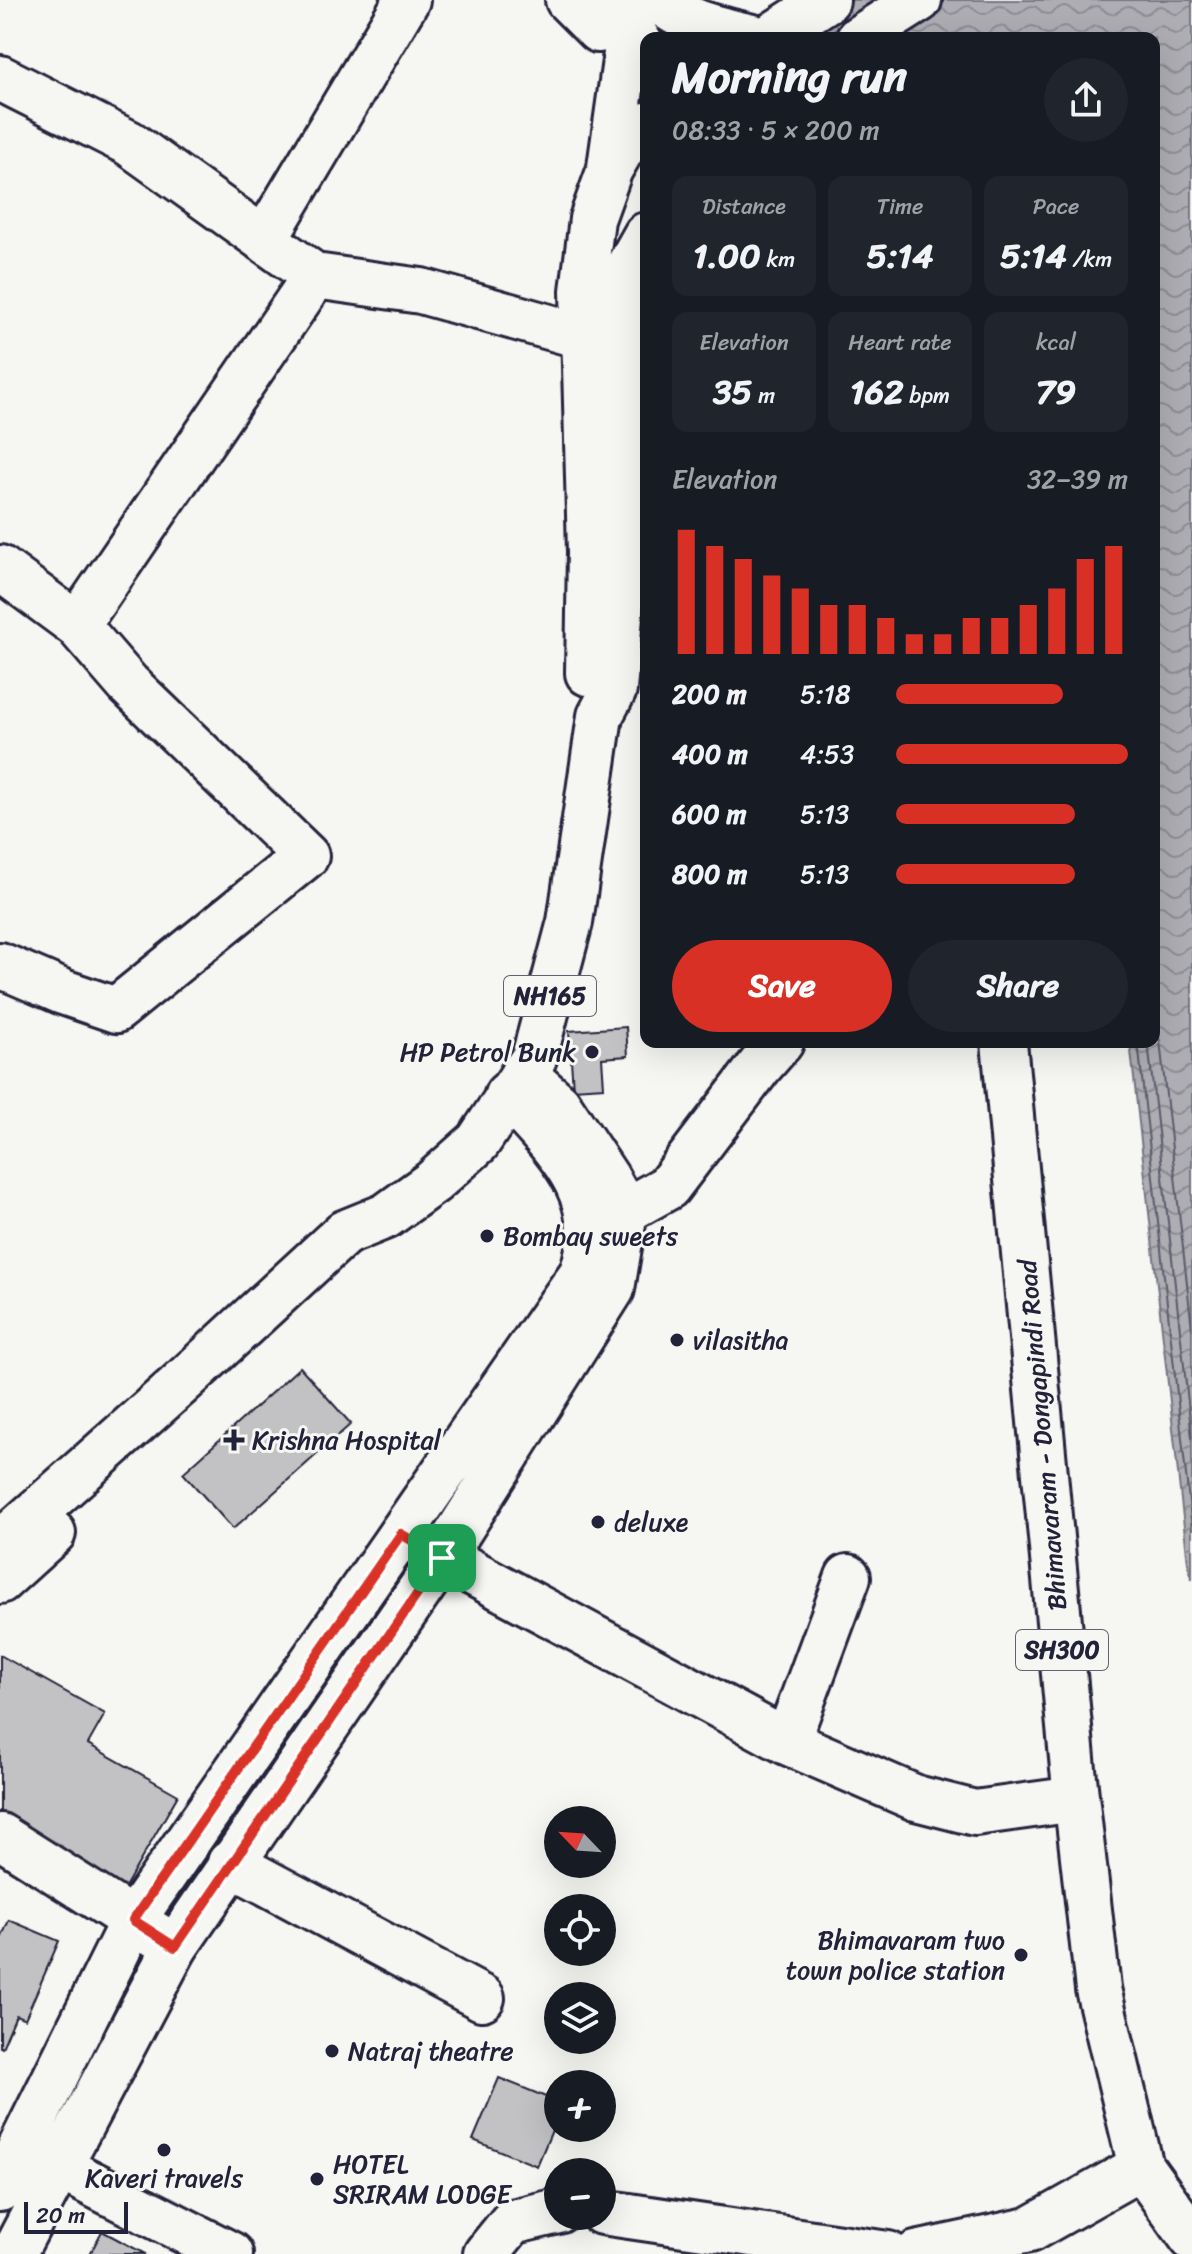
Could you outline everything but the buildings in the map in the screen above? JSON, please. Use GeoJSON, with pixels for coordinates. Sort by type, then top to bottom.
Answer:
{"type":"FeatureCollection","features":[{"type":"Feature","properties":{"kind":"main road"},"geometry":{"type":"LineString","coordinates":[[264,240],[407,0]]}},
{"type":"Feature","properties":{"kind":"main road"},"geometry":{"type":"LineString","coordinates":[[568,0],[598,30],[692,24],[827,0]]}},
{"type":"Feature","properties":{"kind":"main road"},"geometry":{"type":"LineString","coordinates":[[868,32],[919,0]]}},
{"type":"Feature","properties":{"kind":"main road"},"geometry":{"type":"LineString","coordinates":[[0,78],[129,143],[315,276],[421,291],[619,344]]}},
{"type":"Feature","properties":{"kind":"main road"},"geometry":{"type":"LineString","coordinates":[[610,169],[640,116]]}},
{"type":"Feature","properties":{"kind":"main road","name":"NH165"},"geometry":{"type":"LineString","coordinates":[[619,344],[583,291],[592,219],[610,169],[627,140],[640,130]]}},
{"type":"Feature","properties":{"kind":"main road","name":"NH165"},"geometry":{"type":"LineString","coordinates":[[0,1544],[60,1509],[366,1253],[386,1216],[433,1182],[478,1142],[534,1058],[570,922],[600,716],[588,699],[590,552],[629,265],[640,246]]}},
{"type":"Feature","properties":{"kind":"main road"},"geometry":{"type":"LineString","coordinates":[[77,625],[315,276]]}},
{"type":"Feature","properties":{"kind":"main road"},"geometry":{"type":"LineString","coordinates":[[0,568],[77,625],[128,684],[306,856],[116,1010],[0,965]]}},
{"type":"Feature","properties":{"kind":"main road"},"geometry":{"type":"LineString","coordinates":[[0,2189],[133,1920],[582,1273],[607,1211],[668,1187],[776,1048]]}},
{"type":"Feature","properties":{"kind":"main road","name":"Bhimavaram - Dongapindi Road"},"geometry":{"type":"LineString","coordinates":[[1005,1048],[1076,1799],[1098,1989],[1141,2167],[1192,2238]]}},
{"type":"Feature","properties":{"kind":"main road"},"geometry":{"type":"LineString","coordinates":[[13,2254],[175,1947],[442,1558],[612,1289],[607,1211],[599,1165],[558,1104],[515,1084]]}},
{"type":"Feature","properties":{"kind":"main road","name":"NH165"},"geometry":{"type":"LineString","coordinates":[[0,1581],[60,1509]]}},
{"type":"Feature","properties":{"kind":"main road"},"geometry":{"type":"LineString","coordinates":[[401,1534],[787,1742],[916,1798],[975,1813],[1076,1799]]}},
{"type":"Feature","properties":{"kind":"main road"},"geometry":{"type":"LineString","coordinates":[[787,1742],[848,1577]]}},
{"type":"Feature","properties":{"kind":"main road"},"geometry":{"type":"LineString","coordinates":[[0,1836],[175,1947]]}},
{"type":"Feature","properties":{"kind":"main road"},"geometry":{"type":"LineString","coordinates":[[230,1863],[482,1998]]}},
{"type":"Feature","properties":{"kind":"main road"},"geometry":{"type":"LineString","coordinates":[[59,2167],[230,2254]]}},
{"type":"Feature","properties":{"kind":"main road"},"geometry":{"type":"LineString","coordinates":[[916,2254],[1029,2230],[1141,2167]]}},
{"type":"Feature","properties":{"kind":"main road"},"geometry":{"type":"LineString","coordinates":[[486,2254],[512,2222],[544,2214]]}},
{"type":"Feature","properties":{"kind":"main road"},"geometry":{"type":"LineString","coordinates":[[616,2214],[888,2254]]}},
{"type":"Feature","properties":{"kind":"water"},"geometry":{"type":"Polygon","coordinates":[[[793,0],[1192,0],[1192,1579],[1131,1048],[1160,1048],[1160,32],[813,32],[793,0]]]}},
{"type":"Feature","properties":{"kind":"place","name":"HP Petrol Bunk"},"geometry":{"type":"Point","coordinates":[592,1052]}},
{"type":"Feature","properties":{"kind":"place","name":"Bombay sweets"},"geometry":{"type":"Point","coordinates":[487,1236]}},
{"type":"Feature","properties":{"kind":"place","name":"vilasitha"},"geometry":{"type":"Point","coordinates":[677,1340]}},
{"type":"Feature","properties":{"kind":"place","name":"Krishna Hospital"},"geometry":{"type":"Point","coordinates":[234,1440]}},
{"type":"Feature","properties":{"kind":"place","name":"deluxe"},"geometry":{"type":"Point","coordinates":[598,1522]}},
{"type":"Feature","properties":{"kind":"place","name":"Bhimavaram two town police station"},"geometry":{"type":"Point","coordinates":[1021,1955]}},
{"type":"Feature","properties":{"kind":"place","name":"Natraj theatre"},"geometry":{"type":"Point","coordinates":[332,2051]}},
{"type":"Feature","properties":{"kind":"place","name":"Kaveri travels"},"geometry":{"type":"Point","coordinates":[164,2150]}},
{"type":"Feature","properties":{"kind":"place","name":"HOTEL SRIRAM LODGE"},"geometry":{"type":"Point","coordinates":[317,2179]}},
{"type":"Feature","properties":{"kind":"route"},"geometry":{"type":"LineString","coordinates":[[401,1534],[442,1558],[175,1947],[133,1920],[401,1534]]}}]}
